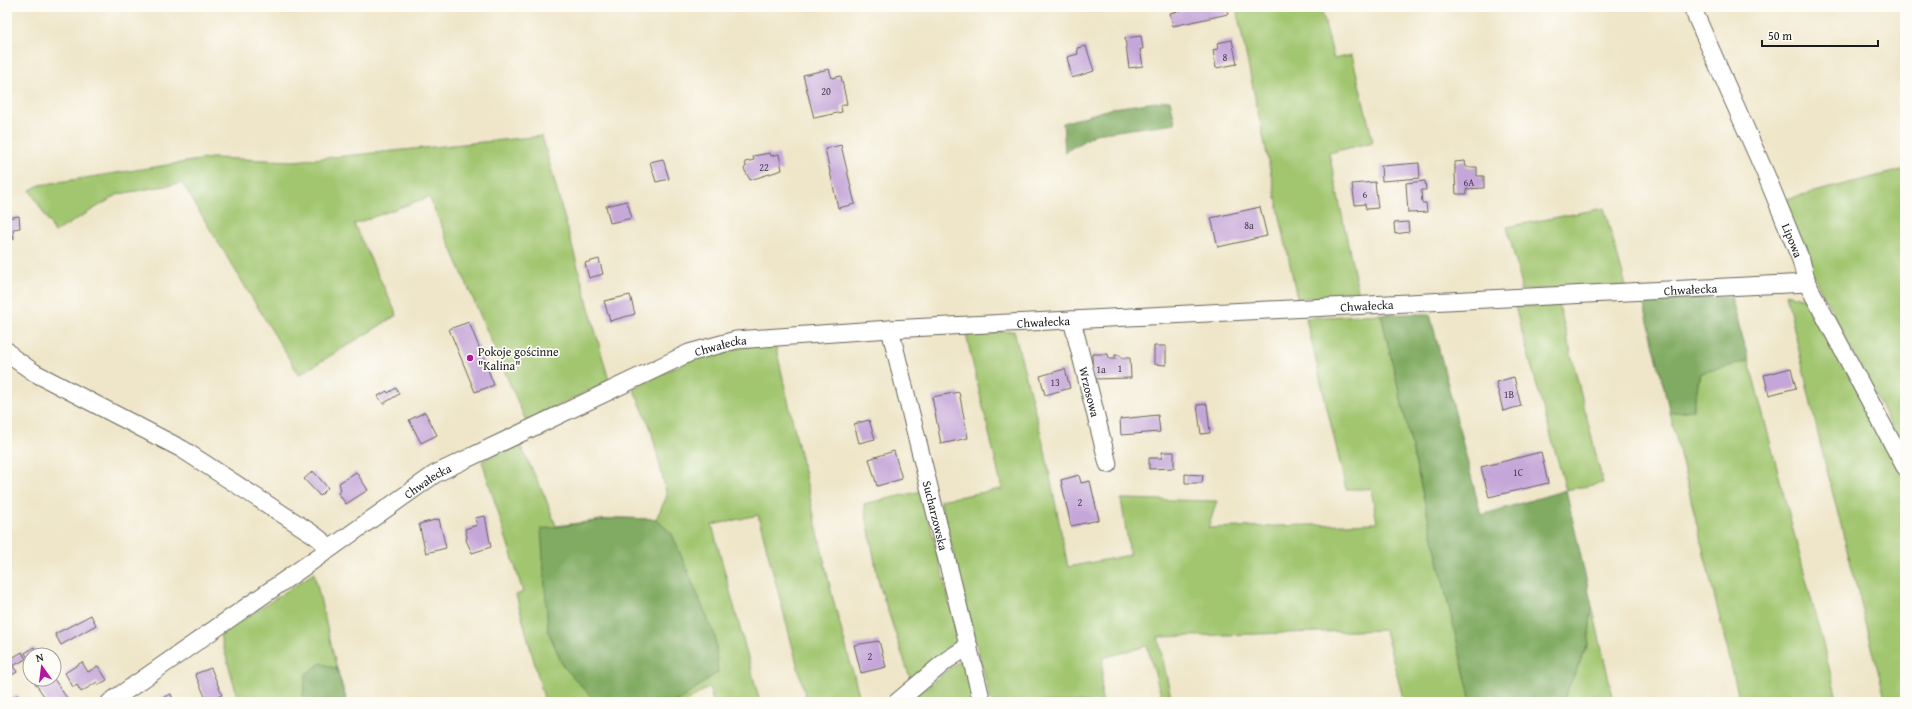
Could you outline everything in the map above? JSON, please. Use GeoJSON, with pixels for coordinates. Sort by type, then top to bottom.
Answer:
{"type":"FeatureCollection","features":[{"type":"Feature","properties":{"kind":"street","name":"Lipowa"},"geometry":{"type":"LineString","coordinates":[[1692,7],[1766,175],[1800,260],[1807,283],[1905,467]]}},
{"type":"Feature","properties":{"kind":"street","name":"Chwałecka"},"geometry":{"type":"LineString","coordinates":[[110,702],[435,474],[689,353],[736,340],[1072,320],[1807,283]]}},
{"type":"Feature","properties":{"kind":"street","name":"Wrzosowa"},"geometry":{"type":"LineString","coordinates":[[1072,320],[1108,464]]}},
{"type":"Feature","properties":{"kind":"street","name":"Sucharzowska"},"geometry":{"type":"LineString","coordinates":[[890,330],[982,702]]}},
{"type":"Feature","properties":{"kind":"street"},"geometry":{"type":"LineString","coordinates":[[7,352],[35,373],[182,449],[313,534],[331,548]]}},
{"type":"Feature","properties":{"kind":"street"},"geometry":{"type":"LineString","coordinates":[[897,702],[947,660],[969,646]]}},
{"type":"Feature","properties":{"kind":"green space"},"geometry":{"type":"Polygon","coordinates":[[[1236,7],[1321,7],[1334,59],[1352,55],[1373,142],[1329,153],[1359,296],[1297,298],[1236,7]]]}},
{"type":"Feature","properties":{"kind":"green space"},"geometry":{"type":"Polygon","coordinates":[[[1170,100],[1175,123],[1095,134],[1065,152],[1063,123],[1113,108],[1170,100]]]}},
{"type":"Feature","properties":{"kind":"green space"},"geometry":{"type":"Polygon","coordinates":[[[542,136],[609,381],[526,421],[429,197],[354,224],[397,315],[299,375],[182,183],[119,194],[55,232],[30,190],[40,185],[212,158],[294,161],[542,136]]]}},
{"type":"Feature","properties":{"kind":"green space"},"geometry":{"type":"Polygon","coordinates":[[[1905,169],[1905,453],[1815,279],[1782,200],[1905,169]]]}},
{"type":"Feature","properties":{"kind":"green space"},"geometry":{"type":"Polygon","coordinates":[[[1604,208],[1626,286],[1520,290],[1521,282],[1507,227],[1604,208]]]}},
{"type":"Feature","properties":{"kind":"green space"},"geometry":{"type":"Polygon","coordinates":[[[1786,294],[1809,300],[1905,479],[1905,702],[1886,702],[1821,447],[1786,294]]]}},
{"type":"Feature","properties":{"kind":"green space"},"geometry":{"type":"Polygon","coordinates":[[[1731,297],[1749,361],[1700,373],[1693,410],[1670,413],[1643,301],[1731,297]]]}},
{"type":"Feature","properties":{"kind":"green space"},"geometry":{"type":"Polygon","coordinates":[[[1559,305],[1603,483],[1566,490],[1515,307],[1559,305]]]}},
{"type":"Feature","properties":{"kind":"green space"},"geometry":{"type":"Polygon","coordinates":[[[1381,314],[1471,702],[1404,702],[1385,630],[1158,637],[1172,702],[1163,702],[1147,646],[1103,658],[1101,695],[1103,702],[991,702],[940,500],[1002,489],[966,334],[1014,331],[1044,446],[1068,567],[1130,555],[1121,499],[1217,501],[1208,528],[1377,523],[1371,489],[1346,489],[1306,318],[1381,314]]]}},
{"type":"Feature","properties":{"kind":"green space"},"geometry":{"type":"Polygon","coordinates":[[[1381,314],[1430,314],[1481,515],[1566,490],[1592,606],[1588,644],[1562,702],[1471,702],[1381,314]]]}},
{"type":"Feature","properties":{"kind":"green space"},"geometry":{"type":"Polygon","coordinates":[[[775,343],[832,595],[861,702],[807,702],[758,515],[712,525],[760,702],[713,702],[709,687],[686,702],[545,702],[516,595],[523,592],[482,461],[519,443],[544,494],[556,526],[617,518],[656,519],[667,496],[651,429],[633,388],[707,352],[775,343]]]}},
{"type":"Feature","properties":{"kind":"green space"},"geometry":{"type":"Polygon","coordinates":[[[1749,361],[1838,702],[1740,702],[1670,413],[1693,409],[1700,373],[1749,361]]]}},
{"type":"Feature","properties":{"kind":"green space"},"geometry":{"type":"Polygon","coordinates":[[[922,491],[959,641],[910,678],[879,584],[864,504],[922,491]]]}},
{"type":"Feature","properties":{"kind":"green space"},"geometry":{"type":"Polygon","coordinates":[[[617,518],[656,519],[672,534],[715,636],[718,672],[677,702],[596,702],[563,666],[548,631],[541,529],[617,518]]]}},
{"type":"Feature","properties":{"kind":"green space"},"geometry":{"type":"Polygon","coordinates":[[[314,573],[337,669],[347,702],[239,702],[220,635],[314,573]]]}},
{"type":"Feature","properties":{"kind":"green space"},"geometry":{"type":"Polygon","coordinates":[[[1592,606],[1614,702],[1562,702],[1588,644],[1592,606]]]}},
{"type":"Feature","properties":{"kind":"green space"},"geometry":{"type":"Polygon","coordinates":[[[964,657],[975,702],[908,702],[964,657]]]}},
{"type":"Feature","properties":{"kind":"green space"},"geometry":{"type":"Polygon","coordinates":[[[321,663],[337,669],[347,702],[302,702],[306,674],[321,663]]]}},
{"type":"Feature","properties":{"kind":"building"},"geometry":{"type":"Polygon","coordinates":[[[1197,7],[1226,7],[1228,14],[1173,26],[1170,13],[1197,7]]]}},
{"type":"Feature","properties":{"kind":"building"},"geometry":{"type":"Polygon","coordinates":[[[1141,36],[1143,49],[1140,49],[1143,66],[1129,68],[1125,38],[1141,36]]]}},
{"type":"Feature","properties":{"kind":"building"},"geometry":{"type":"Polygon","coordinates":[[[1232,40],[1237,64],[1216,68],[1213,50],[1218,49],[1217,43],[1232,40]]]}},
{"type":"Feature","properties":{"kind":"building"},"geometry":{"type":"Polygon","coordinates":[[[1086,46],[1094,71],[1072,78],[1067,57],[1078,54],[1077,48],[1086,46]]]}},
{"type":"Feature","properties":{"kind":"building"},"geometry":{"type":"Polygon","coordinates":[[[829,69],[832,78],[841,76],[847,104],[841,106],[842,112],[814,118],[803,75],[829,69]]]}},
{"type":"Feature","properties":{"kind":"building"},"geometry":{"type":"Polygon","coordinates":[[[841,145],[855,204],[838,208],[825,149],[841,145]]]}},
{"type":"Feature","properties":{"kind":"building"},"geometry":{"type":"Polygon","coordinates":[[[770,153],[771,156],[779,154],[782,170],[750,180],[744,169],[746,166],[745,162],[754,160],[753,156],[770,153]]]}},
{"type":"Feature","properties":{"kind":"building"},"geometry":{"type":"Polygon","coordinates":[[[663,159],[669,179],[656,182],[650,162],[663,159]]]}},
{"type":"Feature","properties":{"kind":"building"},"geometry":{"type":"Polygon","coordinates":[[[1465,161],[1466,167],[1477,167],[1477,176],[1484,176],[1484,188],[1466,189],[1467,194],[1456,194],[1455,162],[1465,161]]]}},
{"type":"Feature","properties":{"kind":"building"},"geometry":{"type":"Polygon","coordinates":[[[1419,163],[1420,178],[1382,181],[1381,166],[1419,163]]]}},
{"type":"Feature","properties":{"kind":"building"},"geometry":{"type":"Polygon","coordinates":[[[1425,181],[1426,190],[1421,190],[1422,203],[1426,203],[1427,212],[1408,213],[1406,183],[1425,181]]]}},
{"type":"Feature","properties":{"kind":"building"},"geometry":{"type":"Polygon","coordinates":[[[1375,182],[1378,208],[1366,209],[1365,204],[1355,205],[1352,184],[1375,182]]]}},
{"type":"Feature","properties":{"kind":"building"},"geometry":{"type":"Polygon","coordinates":[[[627,201],[632,218],[610,223],[606,206],[627,201]]]}},
{"type":"Feature","properties":{"kind":"building"},"geometry":{"type":"Polygon","coordinates":[[[1260,207],[1267,236],[1218,247],[1211,218],[1260,207]]]}},
{"type":"Feature","properties":{"kind":"building"},"geometry":{"type":"Polygon","coordinates":[[[19,216],[20,228],[13,229],[14,239],[7,240],[7,218],[19,216]]]}},
{"type":"Feature","properties":{"kind":"building"},"geometry":{"type":"Polygon","coordinates":[[[1408,222],[1409,232],[1395,234],[1394,223],[1408,222]]]}},
{"type":"Feature","properties":{"kind":"building"},"geometry":{"type":"Polygon","coordinates":[[[599,259],[603,274],[589,278],[585,263],[599,259]]]}},
{"type":"Feature","properties":{"kind":"building"},"geometry":{"type":"Polygon","coordinates":[[[630,295],[635,314],[610,321],[604,301],[630,295]]]}},
{"type":"Feature","properties":{"kind":"building"},"geometry":{"type":"Polygon","coordinates":[[[469,322],[494,385],[475,392],[449,329],[469,322]]]}},
{"type":"Feature","properties":{"kind":"building"},"geometry":{"type":"Polygon","coordinates":[[[1154,346],[1166,346],[1166,365],[1154,364],[1154,346]]]}},
{"type":"Feature","properties":{"kind":"building"},"geometry":{"type":"Polygon","coordinates":[[[1092,354],[1108,354],[1109,359],[1115,359],[1115,355],[1120,355],[1121,358],[1130,358],[1131,378],[1093,379],[1092,354]]]}},
{"type":"Feature","properties":{"kind":"building"},"geometry":{"type":"Polygon","coordinates":[[[1791,368],[1796,388],[1769,395],[1764,375],[1791,368]]]}},
{"type":"Feature","properties":{"kind":"building"},"geometry":{"type":"Polygon","coordinates":[[[1065,369],[1070,388],[1045,395],[1040,376],[1065,369]]]}},
{"type":"Feature","properties":{"kind":"building"},"geometry":{"type":"Polygon","coordinates":[[[1514,377],[1521,406],[1503,411],[1496,382],[1514,377]]]}},
{"type":"Feature","properties":{"kind":"building"},"geometry":{"type":"Polygon","coordinates":[[[396,388],[399,394],[383,404],[378,396],[387,391],[388,393],[396,388]]]}},
{"type":"Feature","properties":{"kind":"building"},"geometry":{"type":"Polygon","coordinates":[[[959,392],[968,438],[941,444],[932,397],[959,392]]]}},
{"type":"Feature","properties":{"kind":"building"},"geometry":{"type":"Polygon","coordinates":[[[1207,404],[1210,433],[1201,434],[1197,405],[1207,404]]]}},
{"type":"Feature","properties":{"kind":"building"},"geometry":{"type":"Polygon","coordinates":[[[425,412],[437,435],[421,443],[409,420],[425,412]]]}},
{"type":"Feature","properties":{"kind":"building"},"geometry":{"type":"Polygon","coordinates":[[[1158,415],[1160,432],[1121,435],[1120,419],[1158,415]]]}},
{"type":"Feature","properties":{"kind":"building"},"geometry":{"type":"Polygon","coordinates":[[[869,420],[875,439],[859,443],[854,424],[869,420]]]}},
{"type":"Feature","properties":{"kind":"building"},"geometry":{"type":"Polygon","coordinates":[[[894,451],[902,479],[877,486],[869,459],[894,451]]]}},
{"type":"Feature","properties":{"kind":"building"},"geometry":{"type":"Polygon","coordinates":[[[1162,452],[1174,452],[1174,468],[1149,469],[1149,458],[1162,458],[1162,452]]]}},
{"type":"Feature","properties":{"kind":"building"},"geometry":{"type":"Polygon","coordinates":[[[1541,452],[1548,483],[1489,497],[1481,467],[1541,452]]]}},
{"type":"Feature","properties":{"kind":"building"},"geometry":{"type":"Polygon","coordinates":[[[313,471],[328,488],[320,496],[304,479],[313,471]]]}},
{"type":"Feature","properties":{"kind":"building"},"geometry":{"type":"Polygon","coordinates":[[[356,472],[368,490],[346,504],[338,493],[341,491],[339,483],[356,472]]]}},
{"type":"Feature","properties":{"kind":"building"},"geometry":{"type":"Polygon","coordinates":[[[1185,474],[1203,475],[1202,483],[1185,483],[1185,474]]]}},
{"type":"Feature","properties":{"kind":"building"},"geometry":{"type":"Polygon","coordinates":[[[1079,475],[1081,483],[1090,481],[1099,520],[1071,526],[1061,480],[1079,475]]]}},
{"type":"Feature","properties":{"kind":"building"},"geometry":{"type":"Polygon","coordinates":[[[485,516],[491,547],[472,553],[466,540],[467,537],[465,529],[477,525],[475,518],[485,516]]]}},
{"type":"Feature","properties":{"kind":"building"},"geometry":{"type":"Polygon","coordinates":[[[439,519],[446,548],[426,553],[419,524],[439,519]]]}},
{"type":"Feature","properties":{"kind":"building"},"geometry":{"type":"Polygon","coordinates":[[[91,615],[96,625],[61,645],[55,634],[91,615]]]}},
{"type":"Feature","properties":{"kind":"building"},"geometry":{"type":"Polygon","coordinates":[[[879,641],[886,667],[861,673],[854,645],[879,641]]]}},
{"type":"Feature","properties":{"kind":"building"},"geometry":{"type":"Polygon","coordinates":[[[22,652],[22,661],[13,666],[17,672],[7,678],[7,661],[22,652]]]}},
{"type":"Feature","properties":{"kind":"building"},"geometry":{"type":"Polygon","coordinates":[[[82,662],[88,672],[98,666],[107,680],[98,685],[97,682],[81,692],[77,685],[73,687],[65,673],[82,662]]]}},
{"type":"Feature","properties":{"kind":"building"},"geometry":{"type":"Polygon","coordinates":[[[211,668],[222,695],[207,701],[195,674],[211,668]]]}},
{"type":"Feature","properties":{"kind":"building"},"geometry":{"type":"Polygon","coordinates":[[[38,687],[59,687],[69,701],[43,702],[47,700],[38,687]]]}},
{"type":"Feature","properties":{"kind":"building"},"geometry":{"type":"Polygon","coordinates":[[[171,694],[174,702],[151,702],[171,694]]]}},
{"type":"Feature","properties":{"kind":"building"},"geometry":{"type":"Polygon","coordinates":[[[18,695],[21,702],[7,702],[7,700],[18,695]]]}},
{"type":"Feature","properties":{"kind":"place","name":"Pokoje gościnne \"Kalina\""},"geometry":{"type":"Point","coordinates":[470,358]}}]}
